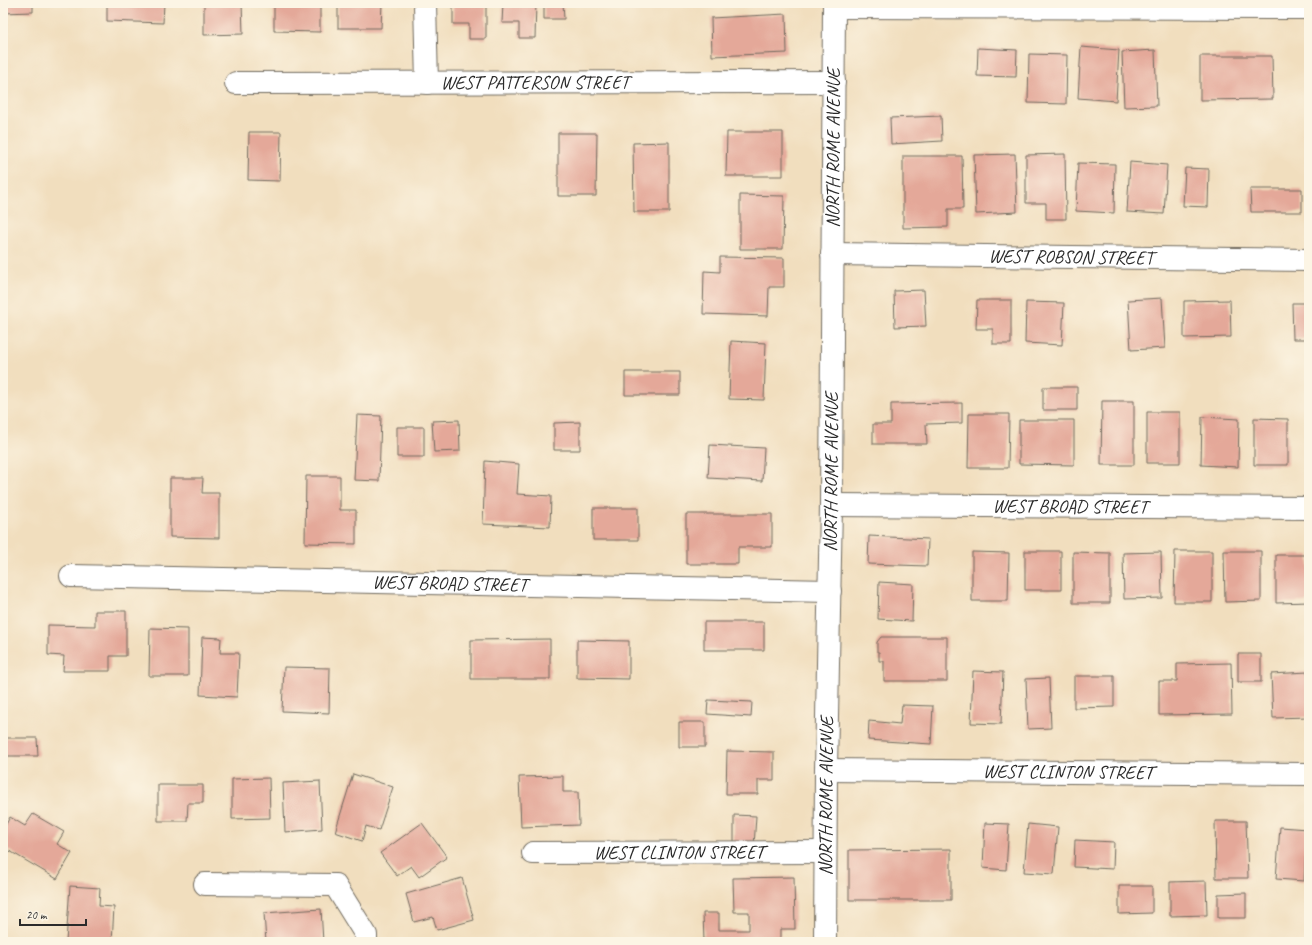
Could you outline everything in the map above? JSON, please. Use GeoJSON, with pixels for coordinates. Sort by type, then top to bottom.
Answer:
{"type":"FeatureCollection","features":[{"type":"Feature","properties":{"kind":"street"},"geometry":{"type":"LineString","coordinates":[[425,3],[426,83]]}},
{"type":"Feature","properties":{"kind":"street"},"geometry":{"type":"LineString","coordinates":[[834,5],[1309,8]]}},
{"type":"Feature","properties":{"kind":"street","name":"NORTH ROME AVENUE"},"geometry":{"type":"LineString","coordinates":[[825,942],[826,770],[831,505],[834,5]]}},
{"type":"Feature","properties":{"kind":"street","name":"WEST PATTERSON STREET"},"geometry":{"type":"LineString","coordinates":[[236,83],[834,82]]}},
{"type":"Feature","properties":{"kind":"street","name":"WEST ROBSON STREET"},"geometry":{"type":"LineString","coordinates":[[832,254],[1309,260]]}},
{"type":"Feature","properties":{"kind":"street","name":"WEST BROAD STREET"},"geometry":{"type":"LineString","coordinates":[[831,505],[1309,508]]}},
{"type":"Feature","properties":{"kind":"street","name":"WEST BROAD STREET"},"geometry":{"type":"LineString","coordinates":[[70,576],[830,591]]}},
{"type":"Feature","properties":{"kind":"street","name":"WEST CLINTON STREET"},"geometry":{"type":"LineString","coordinates":[[826,770],[1309,774]]}},
{"type":"Feature","properties":{"kind":"street","name":"WEST CLINTON STREET"},"geometry":{"type":"LineString","coordinates":[[533,853],[825,852]]}},
{"type":"Feature","properties":{"kind":"street"},"geometry":{"type":"LineString","coordinates":[[205,884],[335,884],[366,935],[366,942]]}},
{"type":"Feature","properties":{"kind":"building"},"geometry":{"type":"Polygon","coordinates":[[[3,3],[33,3],[33,12],[3,13],[3,3]]]}},
{"type":"Feature","properties":{"kind":"building"},"geometry":{"type":"Polygon","coordinates":[[[107,3],[164,3],[163,23],[107,21],[107,3]]]}},
{"type":"Feature","properties":{"kind":"building"},"geometry":{"type":"Polygon","coordinates":[[[204,3],[242,3],[243,34],[204,35],[204,3]]]}},
{"type":"Feature","properties":{"kind":"building"},"geometry":{"type":"Polygon","coordinates":[[[274,3],[320,3],[320,32],[274,31],[274,3]]]}},
{"type":"Feature","properties":{"kind":"building"},"geometry":{"type":"Polygon","coordinates":[[[338,3],[382,3],[381,28],[338,28],[338,3]]]}},
{"type":"Feature","properties":{"kind":"building"},"geometry":{"type":"Polygon","coordinates":[[[453,3],[486,3],[486,39],[469,39],[469,24],[453,24],[453,3]]]}},
{"type":"Feature","properties":{"kind":"building"},"geometry":{"type":"Polygon","coordinates":[[[503,3],[536,3],[535,38],[519,38],[519,23],[502,23],[503,3]]]}},
{"type":"Feature","properties":{"kind":"building"},"geometry":{"type":"Polygon","coordinates":[[[544,3],[563,3],[564,19],[544,19],[544,3]]]}},
{"type":"Feature","properties":{"kind":"building"},"geometry":{"type":"Polygon","coordinates":[[[721,3],[755,3],[755,5],[722,6],[721,3]]]}},
{"type":"Feature","properties":{"kind":"building"},"geometry":{"type":"Polygon","coordinates":[[[786,14],[787,53],[712,56],[711,18],[786,14]]]}},
{"type":"Feature","properties":{"kind":"building"},"geometry":{"type":"Polygon","coordinates":[[[1081,47],[1119,50],[1116,101],[1078,98],[1081,47]]]}},
{"type":"Feature","properties":{"kind":"building"},"geometry":{"type":"Polygon","coordinates":[[[978,48],[1017,50],[1016,77],[977,76],[978,48]]]}},
{"type":"Feature","properties":{"kind":"building"},"geometry":{"type":"Polygon","coordinates":[[[1155,50],[1157,106],[1124,107],[1122,52],[1155,50]]]}},
{"type":"Feature","properties":{"kind":"building"},"geometry":{"type":"Polygon","coordinates":[[[1029,54],[1067,55],[1066,104],[1028,103],[1029,54]]]}},
{"type":"Feature","properties":{"kind":"building"},"geometry":{"type":"Polygon","coordinates":[[[1200,56],[1272,56],[1273,99],[1200,100],[1200,56]]]}},
{"type":"Feature","properties":{"kind":"building"},"geometry":{"type":"Polygon","coordinates":[[[941,116],[942,141],[891,144],[890,118],[941,116]]]}},
{"type":"Feature","properties":{"kind":"building"},"geometry":{"type":"Polygon","coordinates":[[[249,132],[281,132],[280,181],[248,180],[249,132]]]}},
{"type":"Feature","properties":{"kind":"building"},"geometry":{"type":"Polygon","coordinates":[[[727,132],[783,132],[783,176],[726,176],[727,132]]]}},
{"type":"Feature","properties":{"kind":"building"},"geometry":{"type":"Polygon","coordinates":[[[558,133],[597,133],[596,196],[558,196],[558,133]]]}},
{"type":"Feature","properties":{"kind":"building"},"geometry":{"type":"Polygon","coordinates":[[[669,142],[669,212],[634,212],[633,143],[669,142]]]}},
{"type":"Feature","properties":{"kind":"building"},"geometry":{"type":"Polygon","coordinates":[[[1015,154],[1017,212],[976,214],[974,155],[1015,154]]]}},
{"type":"Feature","properties":{"kind":"building"},"geometry":{"type":"Polygon","coordinates":[[[1065,154],[1066,219],[1046,219],[1046,203],[1026,203],[1026,155],[1065,154]]]}},
{"type":"Feature","properties":{"kind":"building"},"geometry":{"type":"Polygon","coordinates":[[[903,156],[962,156],[963,209],[948,209],[948,227],[903,228],[903,156]]]}},
{"type":"Feature","properties":{"kind":"building"},"geometry":{"type":"Polygon","coordinates":[[[1130,162],[1167,165],[1164,214],[1127,212],[1130,162]]]}},
{"type":"Feature","properties":{"kind":"building"},"geometry":{"type":"Polygon","coordinates":[[[1078,163],[1115,164],[1114,213],[1076,211],[1078,163]]]}},
{"type":"Feature","properties":{"kind":"building"},"geometry":{"type":"Polygon","coordinates":[[[1185,168],[1209,169],[1208,207],[1183,206],[1185,168]]]}},
{"type":"Feature","properties":{"kind":"building"},"geometry":{"type":"Polygon","coordinates":[[[1250,189],[1302,189],[1302,212],[1251,212],[1250,189]]]}},
{"type":"Feature","properties":{"kind":"building"},"geometry":{"type":"Polygon","coordinates":[[[740,195],[784,196],[783,249],[740,249],[740,195]]]}},
{"type":"Feature","properties":{"kind":"building"},"geometry":{"type":"Polygon","coordinates":[[[720,257],[784,258],[784,287],[769,287],[768,316],[703,314],[704,271],[720,272],[720,257]]]}},
{"type":"Feature","properties":{"kind":"building"},"geometry":{"type":"Polygon","coordinates":[[[924,290],[926,326],[895,327],[894,291],[924,290]]]}},
{"type":"Feature","properties":{"kind":"building"},"geometry":{"type":"Polygon","coordinates":[[[1162,298],[1165,348],[1131,350],[1128,300],[1162,298]]]}},
{"type":"Feature","properties":{"kind":"building"},"geometry":{"type":"Polygon","coordinates":[[[977,300],[1011,300],[1011,344],[993,344],[993,329],[976,329],[977,300]]]}},
{"type":"Feature","properties":{"kind":"building"},"geometry":{"type":"Polygon","coordinates":[[[1230,300],[1231,337],[1184,338],[1184,301],[1230,300]]]}},
{"type":"Feature","properties":{"kind":"building"},"geometry":{"type":"Polygon","coordinates":[[[1026,302],[1064,303],[1062,345],[1025,343],[1026,302]]]}},
{"type":"Feature","properties":{"kind":"building"},"geometry":{"type":"Polygon","coordinates":[[[1292,303],[1309,303],[1309,339],[1293,339],[1292,303]]]}},
{"type":"Feature","properties":{"kind":"building"},"geometry":{"type":"Polygon","coordinates":[[[731,341],[766,343],[764,400],[729,399],[731,341]]]}},
{"type":"Feature","properties":{"kind":"building"},"geometry":{"type":"Polygon","coordinates":[[[625,372],[680,372],[680,395],[625,395],[625,372]]]}},
{"type":"Feature","properties":{"kind":"building"},"geometry":{"type":"Polygon","coordinates":[[[1043,387],[1077,387],[1077,410],[1043,410],[1043,387]]]}},
{"type":"Feature","properties":{"kind":"building"},"geometry":{"type":"Polygon","coordinates":[[[1102,401],[1134,401],[1134,465],[1101,465],[1102,401]]]}},
{"type":"Feature","properties":{"kind":"building"},"geometry":{"type":"Polygon","coordinates":[[[962,403],[962,423],[926,424],[927,444],[873,444],[873,424],[891,424],[891,404],[962,403]]]}},
{"type":"Feature","properties":{"kind":"building"},"geometry":{"type":"Polygon","coordinates":[[[1147,412],[1180,412],[1180,463],[1147,463],[1147,412]]]}},
{"type":"Feature","properties":{"kind":"building"},"geometry":{"type":"Polygon","coordinates":[[[969,414],[1009,414],[1008,468],[968,468],[969,414]]]}},
{"type":"Feature","properties":{"kind":"building"},"geometry":{"type":"Polygon","coordinates":[[[357,415],[381,416],[379,481],[354,480],[357,415]]]}},
{"type":"Feature","properties":{"kind":"building"},"geometry":{"type":"Polygon","coordinates":[[[1202,417],[1239,419],[1238,467],[1201,465],[1202,417]]]}},
{"type":"Feature","properties":{"kind":"building"},"geometry":{"type":"Polygon","coordinates":[[[1254,418],[1288,419],[1288,465],[1254,465],[1254,418]]]}},
{"type":"Feature","properties":{"kind":"building"},"geometry":{"type":"Polygon","coordinates":[[[459,420],[460,451],[434,452],[432,421],[459,420]]]}},
{"type":"Feature","properties":{"kind":"building"},"geometry":{"type":"Polygon","coordinates":[[[1019,420],[1074,420],[1074,465],[1019,464],[1019,420]]]}},
{"type":"Feature","properties":{"kind":"building"},"geometry":{"type":"Polygon","coordinates":[[[580,422],[580,450],[554,450],[554,423],[580,422]]]}},
{"type":"Feature","properties":{"kind":"building"},"geometry":{"type":"Polygon","coordinates":[[[397,427],[424,427],[424,457],[397,457],[397,427]]]}},
{"type":"Feature","properties":{"kind":"building"},"geometry":{"type":"Polygon","coordinates":[[[710,445],[764,448],[762,481],[708,478],[710,445]]]}},
{"type":"Feature","properties":{"kind":"building"},"geometry":{"type":"Polygon","coordinates":[[[485,461],[519,464],[517,494],[551,496],[550,527],[483,524],[485,461]]]}},
{"type":"Feature","properties":{"kind":"building"},"geometry":{"type":"Polygon","coordinates":[[[306,476],[340,476],[340,510],[356,510],[356,544],[305,543],[306,476]]]}},
{"type":"Feature","properties":{"kind":"building"},"geometry":{"type":"Polygon","coordinates":[[[170,478],[203,478],[202,493],[219,493],[219,538],[170,537],[170,478]]]}},
{"type":"Feature","properties":{"kind":"building"},"geometry":{"type":"Polygon","coordinates":[[[593,508],[638,508],[638,540],[593,540],[593,508]]]}},
{"type":"Feature","properties":{"kind":"building"},"geometry":{"type":"Polygon","coordinates":[[[686,514],[772,514],[772,547],[738,547],[738,564],[686,564],[686,514]]]}},
{"type":"Feature","properties":{"kind":"building"},"geometry":{"type":"Polygon","coordinates":[[[869,536],[928,539],[927,566],[868,564],[869,536]]]}},
{"type":"Feature","properties":{"kind":"building"},"geometry":{"type":"Polygon","coordinates":[[[1025,551],[1061,551],[1061,590],[1025,590],[1025,551]]]}},
{"type":"Feature","properties":{"kind":"building"},"geometry":{"type":"Polygon","coordinates":[[[1175,551],[1212,551],[1212,602],[1174,602],[1175,551]]]}},
{"type":"Feature","properties":{"kind":"building"},"geometry":{"type":"Polygon","coordinates":[[[1224,551],[1261,551],[1261,601],[1225,602],[1224,551]]]}},
{"type":"Feature","properties":{"kind":"building"},"geometry":{"type":"Polygon","coordinates":[[[972,552],[1009,553],[1008,601],[972,601],[972,552]]]}},
{"type":"Feature","properties":{"kind":"building"},"geometry":{"type":"Polygon","coordinates":[[[1073,552],[1110,553],[1110,603],[1073,603],[1073,552]]]}},
{"type":"Feature","properties":{"kind":"building"},"geometry":{"type":"Polygon","coordinates":[[[1161,552],[1162,598],[1124,599],[1123,553],[1161,552]]]}},
{"type":"Feature","properties":{"kind":"building"},"geometry":{"type":"Polygon","coordinates":[[[1276,555],[1309,555],[1309,602],[1276,603],[1276,555]]]}},
{"type":"Feature","properties":{"kind":"building"},"geometry":{"type":"Polygon","coordinates":[[[879,582],[913,584],[912,621],[878,619],[879,582]]]}},
{"type":"Feature","properties":{"kind":"building"},"geometry":{"type":"Polygon","coordinates":[[[95,611],[126,611],[126,656],[110,656],[110,671],[63,671],[64,656],[48,655],[48,625],[95,626],[95,611]]]}},
{"type":"Feature","properties":{"kind":"building"},"geometry":{"type":"Polygon","coordinates":[[[704,622],[764,622],[764,650],[704,650],[704,622]]]}},
{"type":"Feature","properties":{"kind":"building"},"geometry":{"type":"Polygon","coordinates":[[[150,628],[188,629],[188,676],[149,676],[150,628]]]}},
{"type":"Feature","properties":{"kind":"building"},"geometry":{"type":"Polygon","coordinates":[[[202,637],[221,638],[220,653],[239,653],[237,697],[200,695],[202,637]]]}},
{"type":"Feature","properties":{"kind":"building"},"geometry":{"type":"Polygon","coordinates":[[[881,637],[947,637],[947,681],[884,681],[884,661],[879,661],[879,652],[877,652],[877,642],[881,637]]]}},
{"type":"Feature","properties":{"kind":"building"},"geometry":{"type":"Polygon","coordinates":[[[550,639],[550,679],[471,679],[471,640],[550,639]]]}},
{"type":"Feature","properties":{"kind":"building"},"geometry":{"type":"Polygon","coordinates":[[[577,640],[629,641],[629,679],[577,678],[577,640]]]}},
{"type":"Feature","properties":{"kind":"building"},"geometry":{"type":"Polygon","coordinates":[[[1238,654],[1261,654],[1261,682],[1238,682],[1238,654]]]}},
{"type":"Feature","properties":{"kind":"building"},"geometry":{"type":"Polygon","coordinates":[[[1231,663],[1232,714],[1159,715],[1159,681],[1177,681],[1177,664],[1231,663]]]}},
{"type":"Feature","properties":{"kind":"building"},"geometry":{"type":"Polygon","coordinates":[[[284,667],[330,668],[329,713],[282,711],[284,667]]]}},
{"type":"Feature","properties":{"kind":"building"},"geometry":{"type":"Polygon","coordinates":[[[973,671],[1003,672],[1001,724],[971,723],[973,671]]]}},
{"type":"Feature","properties":{"kind":"building"},"geometry":{"type":"Polygon","coordinates":[[[1308,672],[1309,717],[1273,718],[1271,674],[1308,672]]]}},
{"type":"Feature","properties":{"kind":"building"},"geometry":{"type":"Polygon","coordinates":[[[1074,676],[1114,676],[1114,707],[1074,708],[1074,676]]]}},
{"type":"Feature","properties":{"kind":"building"},"geometry":{"type":"Polygon","coordinates":[[[1049,678],[1051,728],[1028,729],[1026,679],[1049,678]]]}},
{"type":"Feature","properties":{"kind":"building"},"geometry":{"type":"Polygon","coordinates":[[[708,700],[752,702],[751,717],[707,714],[708,700]]]}},
{"type":"Feature","properties":{"kind":"building"},"geometry":{"type":"Polygon","coordinates":[[[902,705],[933,706],[931,744],[868,740],[869,721],[900,724],[902,705]]]}},
{"type":"Feature","properties":{"kind":"building"},"geometry":{"type":"Polygon","coordinates":[[[679,722],[705,722],[705,747],[679,747],[679,722]]]}},
{"type":"Feature","properties":{"kind":"building"},"geometry":{"type":"Polygon","coordinates":[[[3,738],[37,738],[38,756],[3,756],[3,738]]]}},
{"type":"Feature","properties":{"kind":"building"},"geometry":{"type":"Polygon","coordinates":[[[727,751],[774,752],[774,780],[758,780],[758,794],[726,794],[727,751]]]}},
{"type":"Feature","properties":{"kind":"building"},"geometry":{"type":"Polygon","coordinates":[[[353,774],[393,787],[379,830],[366,826],[362,841],[335,832],[353,774]]]}},
{"type":"Feature","properties":{"kind":"building"},"geometry":{"type":"Polygon","coordinates":[[[563,776],[563,792],[578,792],[579,825],[521,827],[519,777],[563,776]]]}},
{"type":"Feature","properties":{"kind":"building"},"geometry":{"type":"Polygon","coordinates":[[[269,778],[270,818],[232,819],[232,779],[269,778]]]}},
{"type":"Feature","properties":{"kind":"building"},"geometry":{"type":"Polygon","coordinates":[[[320,781],[322,829],[285,832],[283,783],[320,781]]]}},
{"type":"Feature","properties":{"kind":"building"},"geometry":{"type":"Polygon","coordinates":[[[158,785],[203,785],[203,803],[188,803],[187,821],[158,821],[158,785]]]}},
{"type":"Feature","properties":{"kind":"building"},"geometry":{"type":"Polygon","coordinates":[[[33,814],[64,832],[57,844],[72,853],[57,879],[3,847],[3,830],[10,817],[25,826],[33,814]]]}},
{"type":"Feature","properties":{"kind":"building"},"geometry":{"type":"Polygon","coordinates":[[[734,815],[756,816],[754,846],[734,845],[734,815]]]}},
{"type":"Feature","properties":{"kind":"building"},"geometry":{"type":"Polygon","coordinates":[[[1215,821],[1246,821],[1248,878],[1216,878],[1215,821]]]}},
{"type":"Feature","properties":{"kind":"building"},"geometry":{"type":"Polygon","coordinates":[[[422,823],[447,857],[419,877],[411,866],[397,876],[380,853],[422,823]]]}},
{"type":"Feature","properties":{"kind":"building"},"geometry":{"type":"Polygon","coordinates":[[[985,823],[1009,824],[1006,870],[983,868],[985,823]]]}},
{"type":"Feature","properties":{"kind":"building"},"geometry":{"type":"Polygon","coordinates":[[[1028,824],[1058,827],[1054,874],[1024,872],[1028,824]]]}},
{"type":"Feature","properties":{"kind":"building"},"geometry":{"type":"Polygon","coordinates":[[[1280,827],[1307,829],[1304,881],[1276,879],[1280,827]]]}},
{"type":"Feature","properties":{"kind":"building"},"geometry":{"type":"Polygon","coordinates":[[[1075,840],[1114,842],[1113,869],[1074,867],[1075,840]]]}},
{"type":"Feature","properties":{"kind":"building"},"geometry":{"type":"Polygon","coordinates":[[[951,849],[951,900],[849,900],[849,850],[951,849]]]}},
{"type":"Feature","properties":{"kind":"building"},"geometry":{"type":"Polygon","coordinates":[[[794,877],[795,929],[780,929],[780,942],[704,942],[703,913],[719,913],[719,930],[749,930],[749,912],[734,912],[733,878],[794,877]]]}},
{"type":"Feature","properties":{"kind":"building"},"geometry":{"type":"Polygon","coordinates":[[[462,878],[474,920],[437,930],[433,917],[414,922],[406,894],[462,878]]]}},
{"type":"Feature","properties":{"kind":"building"},"geometry":{"type":"Polygon","coordinates":[[[1206,881],[1207,915],[1170,916],[1170,882],[1206,881]]]}},
{"type":"Feature","properties":{"kind":"building"},"geometry":{"type":"Polygon","coordinates":[[[70,886],[100,888],[99,906],[114,907],[112,942],[66,942],[70,886]]]}},
{"type":"Feature","properties":{"kind":"building"},"geometry":{"type":"Polygon","coordinates":[[[1119,886],[1152,886],[1152,913],[1119,914],[1119,886]]]}},
{"type":"Feature","properties":{"kind":"building"},"geometry":{"type":"Polygon","coordinates":[[[1246,893],[1246,918],[1218,918],[1218,894],[1246,893]]]}},
{"type":"Feature","properties":{"kind":"building"},"geometry":{"type":"Polygon","coordinates":[[[321,909],[323,942],[266,942],[264,913],[321,909]]]}}]}
